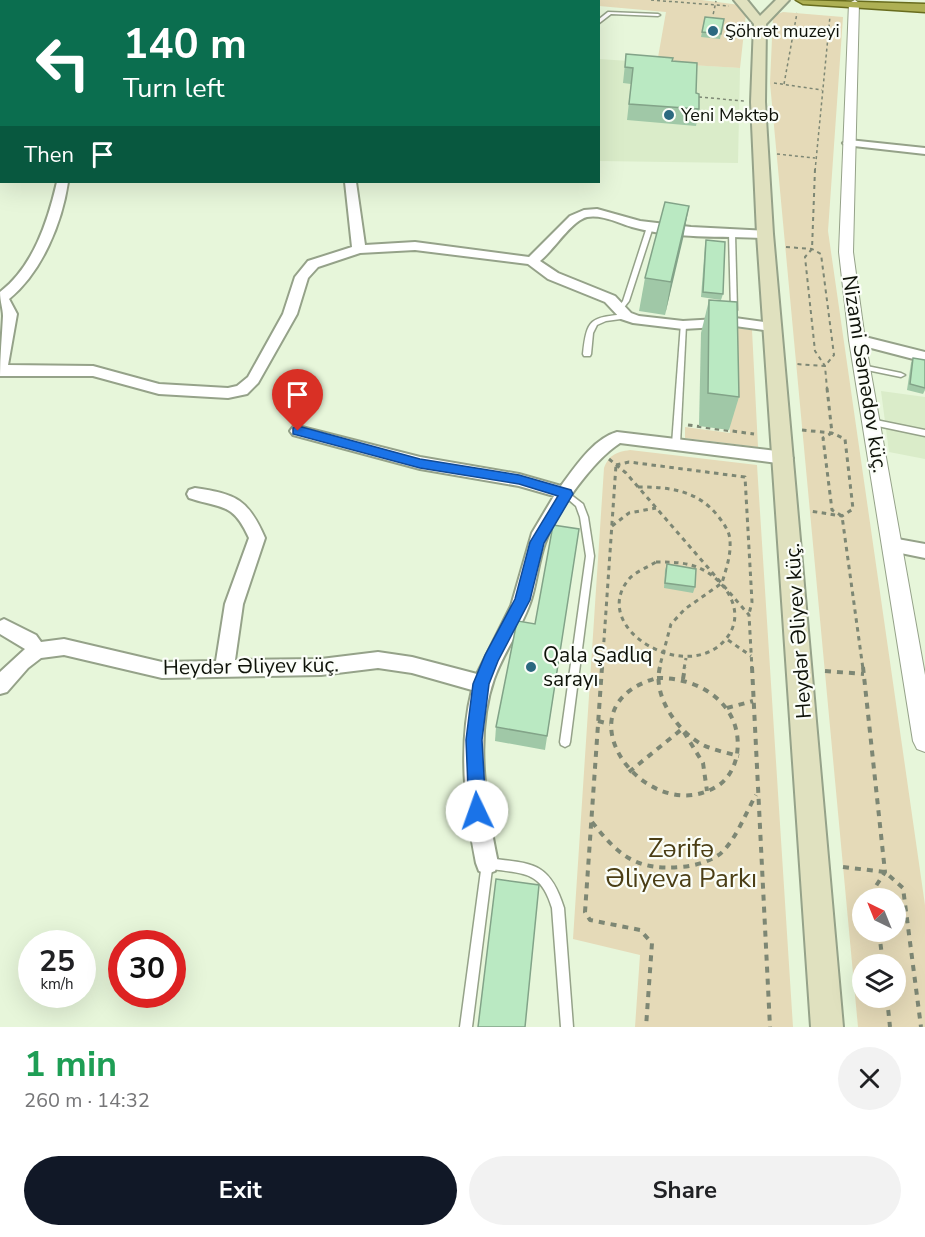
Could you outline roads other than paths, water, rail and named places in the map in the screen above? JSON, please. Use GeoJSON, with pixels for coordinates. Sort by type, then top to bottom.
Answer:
{"type":"FeatureCollection","features":[{"type":"Feature","properties":{"kind":"highway"},"geometry":{"type":"LineString","coordinates":[[800,6],[813,0],[925,9]]}},
{"type":"Feature","properties":{"kind":"main road"},"geometry":{"type":"LineString","coordinates":[[737,3],[760,22],[783,0]]}},
{"type":"Feature","properties":{"kind":"main road","name":"Heydər Əliyev küç."},"geometry":{"type":"LineString","coordinates":[[760,22],[758,102],[765,234],[785,458],[827,1027]]}},
{"type":"Feature","properties":{"kind":"street","name":"Nizami Səmədov küç."},"geometry":{"type":"LineString","coordinates":[[854,2],[846,252],[862,368],[925,741]]}},
{"type":"Feature","properties":{"kind":"street"},"geometry":{"type":"LineString","coordinates":[[849,143],[925,151]]}},
{"type":"Feature","properties":{"kind":"street"},"geometry":{"type":"LineString","coordinates":[[62,183],[58,208],[24,277],[1,298],[10,314],[1,370],[93,371],[159,389],[228,393],[242,390],[253,381],[290,314],[302,277],[313,264],[359,249],[415,246],[532,261],[553,276],[597,292],[623,312],[658,324],[735,322],[772,327]]}},
{"type":"Feature","properties":{"kind":"street"},"geometry":{"type":"LineString","coordinates":[[350,183],[359,249]]}},
{"type":"Feature","properties":{"kind":"street"},"geometry":{"type":"LineString","coordinates":[[532,261],[544,252],[574,219],[584,214],[597,213],[650,226],[732,234],[765,234]]}},
{"type":"Feature","properties":{"kind":"street"},"geometry":{"type":"LineString","coordinates":[[858,340],[925,357]]}},
{"type":"Feature","properties":{"kind":"street"},"geometry":{"type":"LineString","coordinates":[[298,431],[420,463],[519,480],[566,494]]}},
{"type":"Feature","properties":{"kind":"street"},"geometry":{"type":"LineString","coordinates":[[487,863],[477,811],[474,740],[481,684],[491,659],[523,600],[537,542],[566,494],[601,447],[617,437],[785,458]]}},
{"type":"Feature","properties":{"kind":"street"},"geometry":{"type":"LineString","coordinates":[[195,494],[227,499],[246,513],[257,538],[234,604],[224,669]]}},
{"type":"Feature","properties":{"kind":"street"},"geometry":{"type":"LineString","coordinates":[[892,545],[925,551]]}},
{"type":"Feature","properties":{"kind":"street"},"geometry":{"type":"LineString","coordinates":[[0,686],[21,663],[37,651],[30,641],[4,627]]}},
{"type":"Feature","properties":{"kind":"street","name":"Heydər Əliyev küç."},"geometry":{"type":"LineString","coordinates":[[37,651],[64,647],[162,670],[321,667],[378,660],[412,665],[481,684]]}},
{"type":"Feature","properties":{"kind":"lane"},"geometry":{"type":"LineString","coordinates":[[600,22],[610,14],[658,15]]}},
{"type":"Feature","properties":{"kind":"lane"},"geometry":{"type":"LineString","coordinates":[[588,354],[592,324],[623,312],[650,226]]}},
{"type":"Feature","properties":{"kind":"lane"},"geometry":{"type":"LineString","coordinates":[[732,234],[734,310]]}},
{"type":"Feature","properties":{"kind":"lane"},"geometry":{"type":"LineString","coordinates":[[676,444],[682,325]]}},
{"type":"Feature","properties":{"kind":"lane"},"geometry":{"type":"LineString","coordinates":[[862,368],[901,375]]}},
{"type":"Feature","properties":{"kind":"lane"},"geometry":{"type":"LineString","coordinates":[[871,422],[925,433]]}},
{"type":"Feature","properties":{"kind":"lane"},"geometry":{"type":"LineString","coordinates":[[565,742],[590,556],[582,511],[579,504],[566,494]]}},
{"type":"Feature","properties":{"kind":"lane"},"geometry":{"type":"LineString","coordinates":[[466,1027],[487,863],[533,871],[547,878],[554,890],[558,908],[567,1027]]}},
{"type":"Feature","properties":{"kind":"place","name":"Şöhrət muzeyi"},"geometry":{"type":"Point","coordinates":[713,31]}},
{"type":"Feature","properties":{"kind":"place","name":"Yeni Məktəb"},"geometry":{"type":"Point","coordinates":[669,115]}},
{"type":"Feature","properties":{"kind":"place","name":"Qala Şadlıq sarayı"},"geometry":{"type":"Point","coordinates":[531,667]}},
{"type":"Feature","properties":{"kind":"park label","name":"Zərifə Əliyeva Parkı"},"geometry":{"type":"Point","coordinates":[681,863]}}]}
